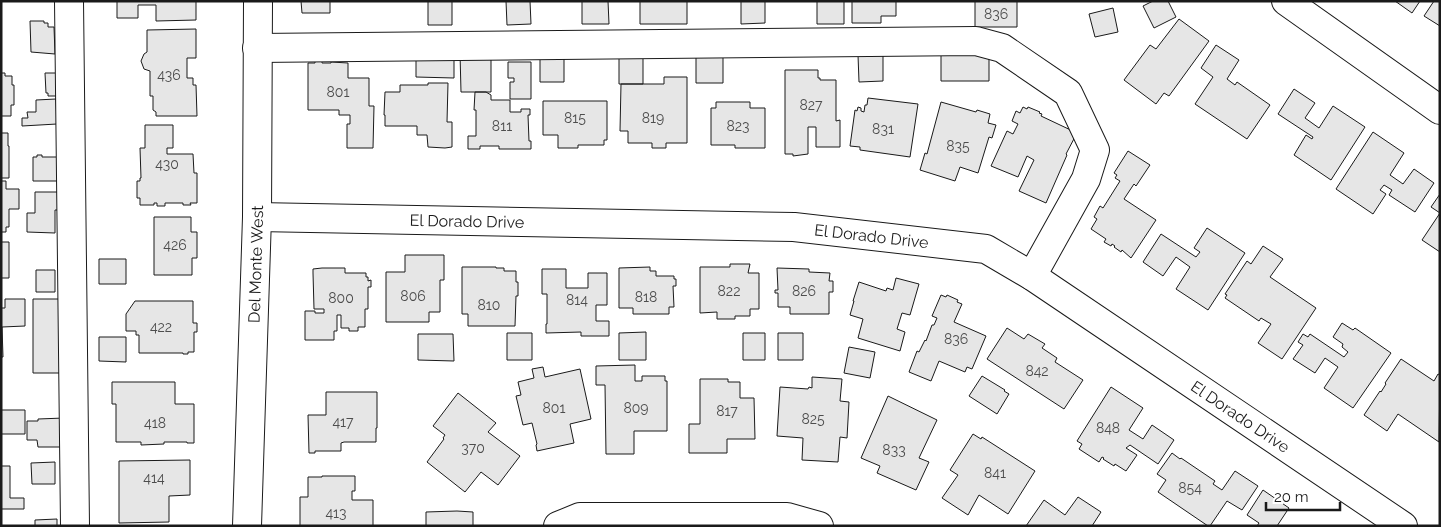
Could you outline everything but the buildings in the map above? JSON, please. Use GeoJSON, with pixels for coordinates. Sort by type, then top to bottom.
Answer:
{"type":"FeatureCollection","features":[{"type":"Feature","properties":{"kind":"street"},"geometry":{"type":"LineString","coordinates":[[69,1],[75,526]]}},
{"type":"Feature","properties":{"kind":"street","name":"Del Monte West"},"geometry":{"type":"LineString","coordinates":[[247,526],[257,217],[258,1]]}},
{"type":"Feature","properties":{"kind":"street"},"geometry":{"type":"LineString","coordinates":[[1286,1],[1440,110]]}},
{"type":"Feature","properties":{"kind":"street"},"geometry":{"type":"LineString","coordinates":[[257,48],[976,41],[1002,48],[1068,93],[1095,150],[1086,179],[1032,276]]}},
{"type":"Feature","properties":{"kind":"street","name":"El Dorado Drive"},"geometry":{"type":"LineString","coordinates":[[257,217],[794,227],[986,249],[1032,276],[1403,526]]}},
{"type":"Feature","properties":{"kind":"street"},"geometry":{"type":"LineString","coordinates":[[558,526],[580,517],[788,517],[820,526]]}}]}
